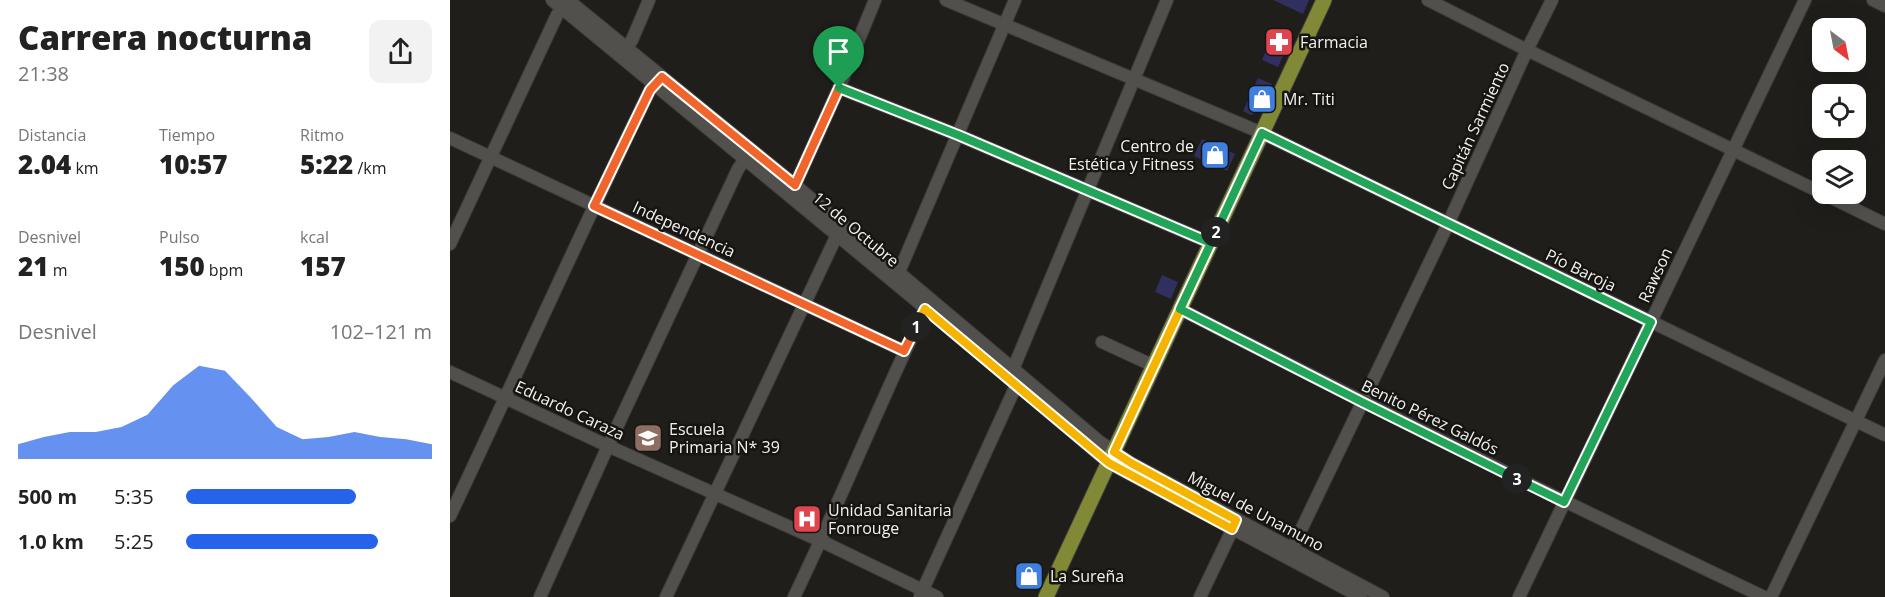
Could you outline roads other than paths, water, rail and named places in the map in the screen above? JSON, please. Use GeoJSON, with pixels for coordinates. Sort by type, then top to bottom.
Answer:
{"type":"FeatureCollection","features":[{"type":"Feature","properties":{"kind":"main road"},"geometry":{"type":"LineString","coordinates":[[1046,597],[1324,0]]}},
{"type":"Feature","properties":{"kind":"street","name":"12 de Octubre"},"geometry":{"type":"LineString","coordinates":[[552,0],[566,3],[658,80],[795,185],[896,277],[1112,457]]}},
{"type":"Feature","properties":{"kind":"street"},"geometry":{"type":"LineString","coordinates":[[624,52],[649,0]]}},
{"type":"Feature","properties":{"kind":"street"},"geometry":{"type":"LineString","coordinates":[[795,185],[839,88],[875,0]]}},
{"type":"Feature","properties":{"kind":"street","name":"Pío Baroja"},"geometry":{"type":"LineString","coordinates":[[946,0],[1262,133],[1885,435]]}},
{"type":"Feature","properties":{"kind":"street"},"geometry":{"type":"LineString","coordinates":[[896,277],[1015,0]]}},
{"type":"Feature","properties":{"kind":"street"},"geometry":{"type":"LineString","coordinates":[[921,593],[1015,377],[1087,191],[1167,0]]}},
{"type":"Feature","properties":{"kind":"street"},"geometry":{"type":"LineString","coordinates":[[1428,0],[1812,188]]}},
{"type":"Feature","properties":{"kind":"street","name":"Capitán Sarmiento"},"geometry":{"type":"LineString","coordinates":[[1290,554],[1552,0]]}},
{"type":"Feature","properties":{"kind":"street","name":"Rawson"},"geometry":{"type":"LineString","coordinates":[[1519,597],[1805,0]]}},
{"type":"Feature","properties":{"kind":"street"},"geometry":{"type":"LineString","coordinates":[[1873,0],[1885,6]]}},
{"type":"Feature","properties":{"kind":"street"},"geometry":{"type":"LineString","coordinates":[[450,244],[557,15],[566,3]]}},
{"type":"Feature","properties":{"kind":"street","name":"12 de Octubre"},"geometry":{"type":"LineString","coordinates":[[658,80],[745,159],[837,235],[896,277]]}},
{"type":"Feature","properties":{"kind":"street"},"geometry":{"type":"LineString","coordinates":[[450,516],[594,206],[658,80]]}},
{"type":"Feature","properties":{"kind":"street"},"geometry":{"type":"LineString","coordinates":[[839,88],[958,135],[1211,243]]}},
{"type":"Feature","properties":{"kind":"street","name":"Independencia"},"geometry":{"type":"LineString","coordinates":[[450,138],[904,351]]}},
{"type":"Feature","properties":{"kind":"street"},"geometry":{"type":"LineString","coordinates":[[540,597],[698,253],[745,159]]}},
{"type":"Feature","properties":{"kind":"street"},"geometry":{"type":"LineString","coordinates":[[1845,204],[1885,224]]}},
{"type":"Feature","properties":{"kind":"street"},"geometry":{"type":"LineString","coordinates":[[666,597],[837,235]]}},
{"type":"Feature","properties":{"kind":"street"},"geometry":{"type":"LineString","coordinates":[[794,597],[904,351],[929,305]]}},
{"type":"Feature","properties":{"kind":"street","name":"Benito Pérez Galdós"},"geometry":{"type":"LineString","coordinates":[[1180,309],[1564,502],[1764,597]]}},
{"type":"Feature","properties":{"kind":"street"},"geometry":{"type":"LineString","coordinates":[[1102,342],[1154,366]]}},
{"type":"Feature","properties":{"kind":"street"},"geometry":{"type":"LineString","coordinates":[[1771,597],[1885,360]]}},
{"type":"Feature","properties":{"kind":"street","name":"Eduardo Caraza"},"geometry":{"type":"LineString","coordinates":[[450,372],[608,446],[821,541],[921,593],[937,597]]}},
{"type":"Feature","properties":{"kind":"street","name":"Miguel de Unamuno"},"geometry":{"type":"LineString","coordinates":[[1112,457],[1234,525],[1377,596]]}},
{"type":"Feature","properties":{"kind":"street"},"geometry":{"type":"LineString","coordinates":[[1200,597],[1234,525]]}},
{"type":"Feature","properties":{"kind":"street","name":"Miguel de Unamuno"},"geometry":{"type":"LineString","coordinates":[[1290,554],[1360,597]]}},
{"type":"Feature","properties":{"kind":"place","name":"Farmacia"},"geometry":{"type":"Point","coordinates":[1279,42]}},
{"type":"Feature","properties":{"kind":"place","name":"Mr. Titi"},"geometry":{"type":"Point","coordinates":[1262,99]}},
{"type":"Feature","properties":{"kind":"place","name":"Centro de Estética y Fitness"},"geometry":{"type":"Point","coordinates":[1215,155]}},
{"type":"Feature","properties":{"kind":"place","name":"Escuela Primaria N* 39"},"geometry":{"type":"Point","coordinates":[648,438]}},
{"type":"Feature","properties":{"kind":"place","name":"Unidad Sanitaria Fonrouge"},"geometry":{"type":"Point","coordinates":[807,519]}},
{"type":"Feature","properties":{"kind":"place","name":"La Sureña"},"geometry":{"type":"Point","coordinates":[1029,576]}}]}
